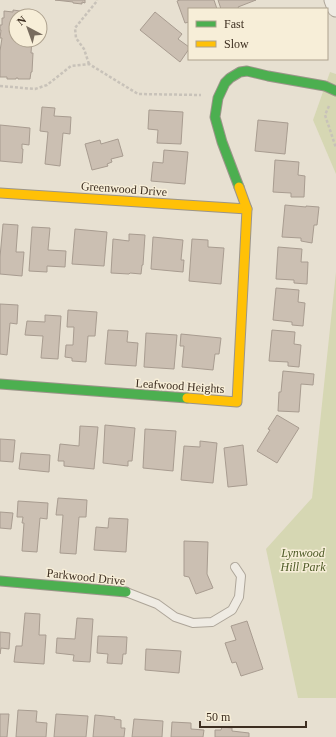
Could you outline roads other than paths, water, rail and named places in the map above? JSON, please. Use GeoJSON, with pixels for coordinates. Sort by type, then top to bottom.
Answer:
{"type":"FeatureCollection","features":[{"type":"Feature","properties":{"kind":"street"},"geometry":{"type":"LineString","coordinates":[[333,0],[336,8]]}},
{"type":"Feature","properties":{"kind":"street"},"geometry":{"type":"LineString","coordinates":[[247,209],[222,142],[215,118],[218,98],[225,83],[240,72],[247,71],[325,86],[336,90]]}},
{"type":"Feature","properties":{"kind":"street","name":"Greenwood Drive"},"geometry":{"type":"LineString","coordinates":[[0,193],[247,209]]}},
{"type":"Feature","properties":{"kind":"street","name":"Leafwood Heights"},"geometry":{"type":"LineString","coordinates":[[0,384],[237,402],[247,209]]}},
{"type":"Feature","properties":{"kind":"street","name":"Parkwood Drive"},"geometry":{"type":"LineString","coordinates":[[0,580],[126,592]]}},
{"type":"Feature","properties":{"kind":"lane","name":"Parkwood Drive"},"geometry":{"type":"LineString","coordinates":[[126,592],[156,604],[175,617],[193,622],[212,622],[232,610],[239,597],[241,576],[235,567]]}},
{"type":"Feature","properties":{"kind":"park label","name":"Lynwood Hill Park"},"geometry":{"type":"Point","coordinates":[303,560]}}]}
